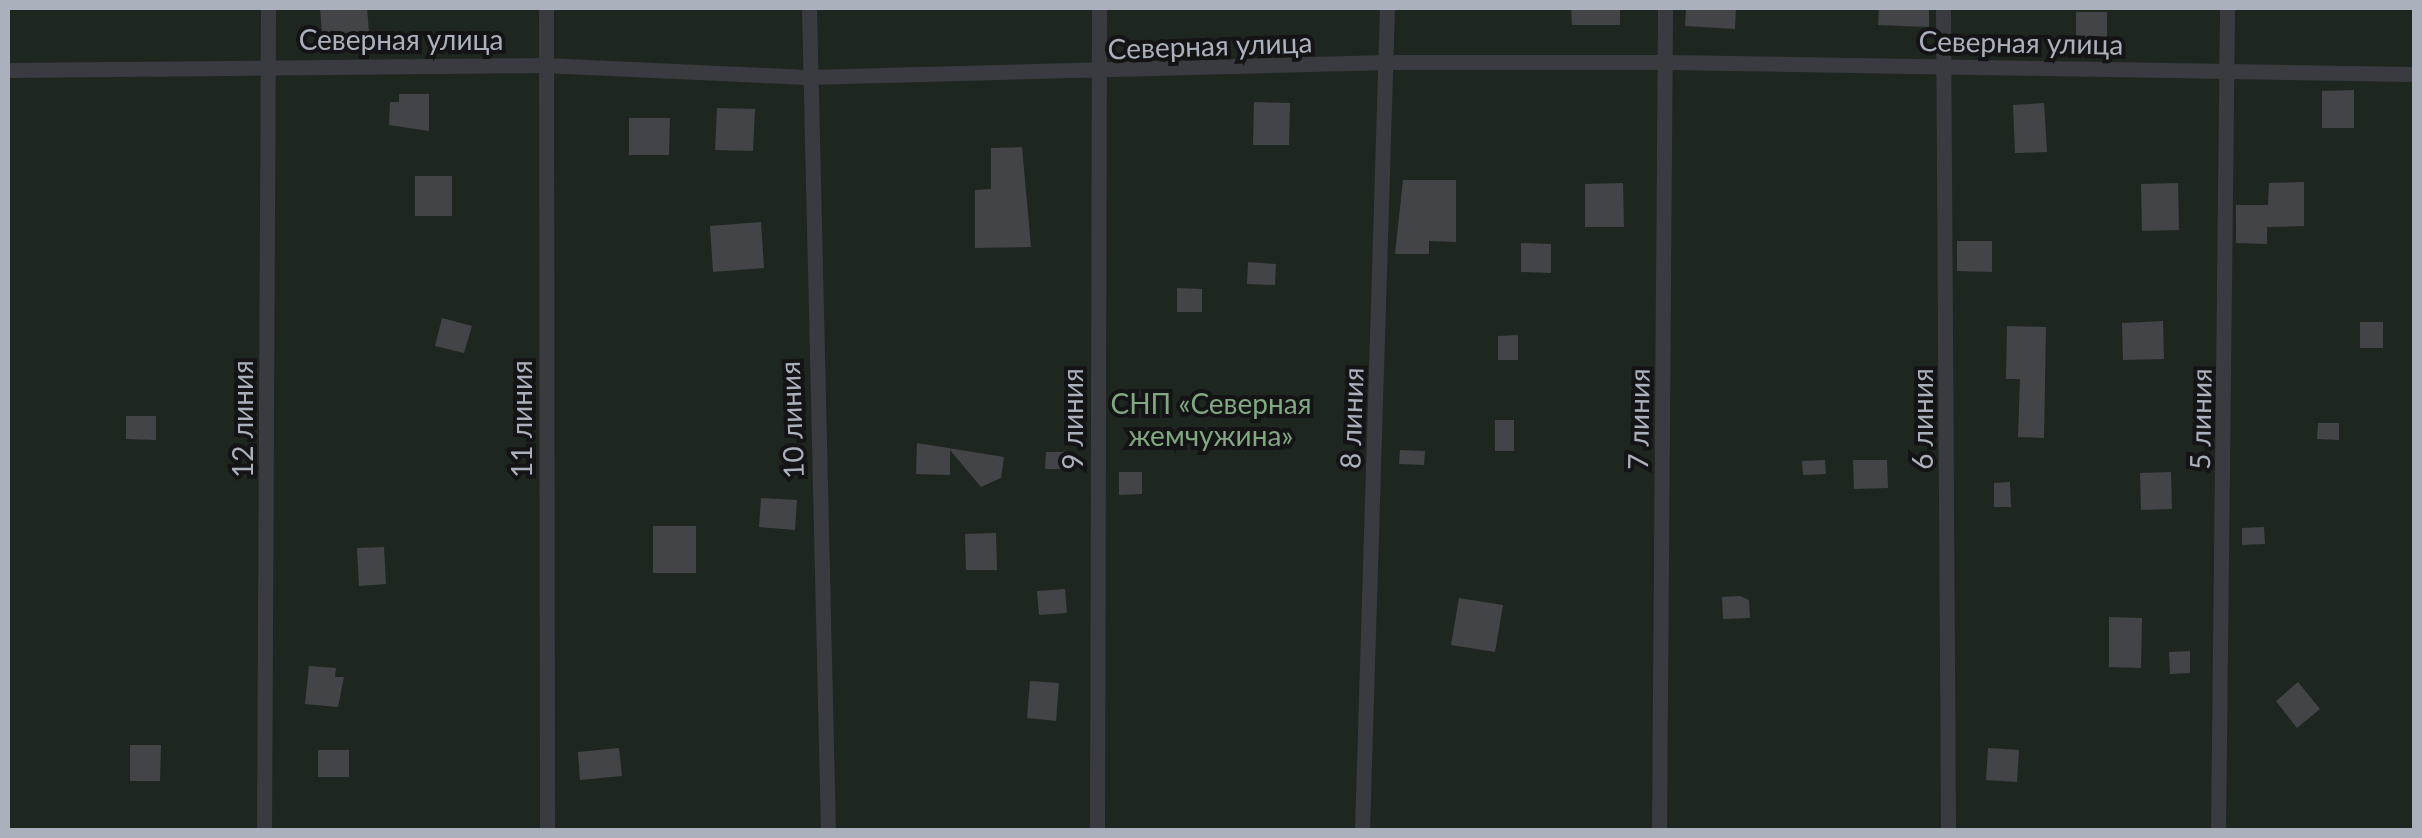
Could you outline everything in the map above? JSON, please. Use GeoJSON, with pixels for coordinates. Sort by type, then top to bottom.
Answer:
{"type":"FeatureCollection","features":[{"type":"Feature","properties":{"kind":"street","name":"12 линия"},"geometry":{"type":"LineString","coordinates":[[264,830],[268,8]]}},
{"type":"Feature","properties":{"kind":"street","name":"11 линия"},"geometry":{"type":"LineString","coordinates":[[546,8],[547,830]]}},
{"type":"Feature","properties":{"kind":"street","name":"10 линия"},"geometry":{"type":"LineString","coordinates":[[809,8],[807,78],[828,830]]}},
{"type":"Feature","properties":{"kind":"street","name":"9 линия"},"geometry":{"type":"LineString","coordinates":[[1097,830],[1100,8]]}},
{"type":"Feature","properties":{"kind":"street","name":"8 линия"},"geometry":{"type":"LineString","coordinates":[[1362,830],[1389,62],[1387,8]]}},
{"type":"Feature","properties":{"kind":"street","name":"7 линия"},"geometry":{"type":"LineString","coordinates":[[1658,830],[1668,62],[1665,8]]}},
{"type":"Feature","properties":{"kind":"street","name":"6 линия"},"geometry":{"type":"LineString","coordinates":[[1944,8],[1948,830]]}},
{"type":"Feature","properties":{"kind":"street","name":"5 линия"},"geometry":{"type":"LineString","coordinates":[[2218,830],[2228,8]]}},
{"type":"Feature","properties":{"kind":"street","name":"Северная улица"},"geometry":{"type":"LineString","coordinates":[[8,70],[269,63],[544,65],[807,78],[1098,74],[1389,62],[1668,62],[2414,74]]}},
{"type":"Feature","properties":{"kind":"green space","name":"СНП «Северная жемчужина»"},"geometry":{"type":"Polygon","coordinates":[[[8,8],[2414,8],[2414,830],[8,830],[8,8]]]}},
{"type":"Feature","properties":{"kind":"building"},"geometry":{"type":"Polygon","coordinates":[[[320,8],[367,8],[369,32],[322,34],[320,8]]]}},
{"type":"Feature","properties":{"kind":"building"},"geometry":{"type":"Polygon","coordinates":[[[1571,8],[1620,8],[1620,25],[1572,25],[1571,8]]]}},
{"type":"Feature","properties":{"kind":"building"},"geometry":{"type":"Polygon","coordinates":[[[1686,8],[1736,8],[1735,29],[1685,26],[1686,8]]]}},
{"type":"Feature","properties":{"kind":"building"},"geometry":{"type":"Polygon","coordinates":[[[1879,8],[1929,8],[1929,27],[1878,25],[1879,8]]]}},
{"type":"Feature","properties":{"kind":"building"},"geometry":{"type":"Polygon","coordinates":[[[2076,12],[2107,12],[2107,49],[2076,49],[2076,12]]]}},
{"type":"Feature","properties":{"kind":"building"},"geometry":{"type":"Polygon","coordinates":[[[2354,90],[2354,128],[2322,128],[2322,91],[2354,90]]]}},
{"type":"Feature","properties":{"kind":"building"},"geometry":{"type":"Polygon","coordinates":[[[399,94],[429,94],[429,131],[389,125],[390,102],[399,102],[399,94]]]}},
{"type":"Feature","properties":{"kind":"building"},"geometry":{"type":"Polygon","coordinates":[[[1254,102],[1290,103],[1289,145],[1253,145],[1254,102]]]}},
{"type":"Feature","properties":{"kind":"building"},"geometry":{"type":"Polygon","coordinates":[[[2044,103],[2047,152],[2015,153],[2013,105],[2044,103]]]}},
{"type":"Feature","properties":{"kind":"building"},"geometry":{"type":"Polygon","coordinates":[[[717,108],[755,109],[753,151],[715,150],[717,108]]]}},
{"type":"Feature","properties":{"kind":"building"},"geometry":{"type":"Polygon","coordinates":[[[629,118],[670,118],[669,155],[629,155],[629,118]]]}},
{"type":"Feature","properties":{"kind":"building"},"geometry":{"type":"Polygon","coordinates":[[[1022,147],[1031,247],[975,248],[975,190],[991,189],[991,148],[1022,147]]]}},
{"type":"Feature","properties":{"kind":"building"},"geometry":{"type":"Polygon","coordinates":[[[415,176],[452,176],[452,216],[415,216],[415,176]]]}},
{"type":"Feature","properties":{"kind":"building"},"geometry":{"type":"Polygon","coordinates":[[[1403,180],[1456,180],[1456,242],[1429,241],[1429,254],[1395,254],[1403,180]]]}},
{"type":"Feature","properties":{"kind":"building"},"geometry":{"type":"Polygon","coordinates":[[[2304,182],[2304,226],[2267,227],[2267,244],[2236,243],[2236,205],[2268,205],[2269,183],[2304,182]]]}},
{"type":"Feature","properties":{"kind":"building"},"geometry":{"type":"Polygon","coordinates":[[[1623,183],[1624,227],[1585,227],[1585,184],[1623,183]]]}},
{"type":"Feature","properties":{"kind":"building"},"geometry":{"type":"Polygon","coordinates":[[[2178,183],[2179,230],[2142,231],[2141,184],[2178,183]]]}},
{"type":"Feature","properties":{"kind":"building"},"geometry":{"type":"Polygon","coordinates":[[[761,222],[764,268],[713,272],[710,226],[761,222]]]}},
{"type":"Feature","properties":{"kind":"building"},"geometry":{"type":"Polygon","coordinates":[[[1957,241],[1992,241],[1992,272],[1957,271],[1957,241]]]}},
{"type":"Feature","properties":{"kind":"building"},"geometry":{"type":"Polygon","coordinates":[[[1521,243],[1551,244],[1551,273],[1521,272],[1521,243]]]}},
{"type":"Feature","properties":{"kind":"building"},"geometry":{"type":"Polygon","coordinates":[[[1248,262],[1276,264],[1275,285],[1247,284],[1248,262]]]}},
{"type":"Feature","properties":{"kind":"building"},"geometry":{"type":"Polygon","coordinates":[[[1177,288],[1202,289],[1202,312],[1177,312],[1177,288]]]}},
{"type":"Feature","properties":{"kind":"building"},"geometry":{"type":"Polygon","coordinates":[[[442,318],[472,326],[464,353],[435,346],[442,318]]]}},
{"type":"Feature","properties":{"kind":"building"},"geometry":{"type":"Polygon","coordinates":[[[2163,321],[2164,359],[2123,360],[2122,323],[2163,321]]]}},
{"type":"Feature","properties":{"kind":"building"},"geometry":{"type":"Polygon","coordinates":[[[2360,322],[2383,322],[2383,348],[2360,348],[2360,322]]]}},
{"type":"Feature","properties":{"kind":"building"},"geometry":{"type":"Polygon","coordinates":[[[2007,326],[2046,327],[2044,438],[2018,437],[2020,379],[2006,379],[2007,326]]]}},
{"type":"Feature","properties":{"kind":"building"},"geometry":{"type":"Polygon","coordinates":[[[1518,335],[1518,360],[1498,360],[1498,336],[1518,335]]]}},
{"type":"Feature","properties":{"kind":"building"},"geometry":{"type":"Polygon","coordinates":[[[126,416],[156,416],[156,440],[126,439],[126,416]]]}},
{"type":"Feature","properties":{"kind":"building"},"geometry":{"type":"Polygon","coordinates":[[[1495,420],[1514,420],[1514,451],[1495,451],[1495,420]]]}},
{"type":"Feature","properties":{"kind":"building"},"geometry":{"type":"Polygon","coordinates":[[[2318,423],[2339,423],[2339,440],[2317,439],[2318,423]]]}},
{"type":"Feature","properties":{"kind":"building"},"geometry":{"type":"Polygon","coordinates":[[[917,443],[1004,457],[1001,478],[981,487],[950,450],[950,475],[916,474],[917,443]]]}},
{"type":"Feature","properties":{"kind":"building"},"geometry":{"type":"Polygon","coordinates":[[[1400,450],[1425,451],[1424,465],[1399,464],[1400,450]]]}},
{"type":"Feature","properties":{"kind":"building"},"geometry":{"type":"Polygon","coordinates":[[[1046,452],[1064,452],[1064,469],[1045,469],[1046,452]]]}},
{"type":"Feature","properties":{"kind":"building"},"geometry":{"type":"Polygon","coordinates":[[[1825,460],[1826,474],[1803,475],[1802,461],[1825,460]]]}},
{"type":"Feature","properties":{"kind":"building"},"geometry":{"type":"Polygon","coordinates":[[[1853,460],[1887,460],[1888,488],[1854,489],[1853,460]]]}},
{"type":"Feature","properties":{"kind":"building"},"geometry":{"type":"Polygon","coordinates":[[[1119,472],[1142,472],[1142,494],[1119,495],[1119,472]]]}},
{"type":"Feature","properties":{"kind":"building"},"geometry":{"type":"Polygon","coordinates":[[[2171,472],[2172,509],[2141,510],[2140,473],[2171,472]]]}},
{"type":"Feature","properties":{"kind":"building"},"geometry":{"type":"Polygon","coordinates":[[[2010,482],[2011,507],[1994,507],[1994,483],[2010,482]]]}},
{"type":"Feature","properties":{"kind":"building"},"geometry":{"type":"Polygon","coordinates":[[[761,498],[797,500],[795,530],[759,527],[761,498]]]}},
{"type":"Feature","properties":{"kind":"building"},"geometry":{"type":"Polygon","coordinates":[[[653,526],[696,526],[696,573],[653,573],[653,526]]]}},
{"type":"Feature","properties":{"kind":"building"},"geometry":{"type":"Polygon","coordinates":[[[2264,527],[2265,544],[2242,545],[2242,528],[2264,527]]]}},
{"type":"Feature","properties":{"kind":"building"},"geometry":{"type":"Polygon","coordinates":[[[996,533],[997,570],[966,570],[965,534],[996,533]]]}},
{"type":"Feature","properties":{"kind":"building"},"geometry":{"type":"Polygon","coordinates":[[[384,547],[386,584],[359,586],[357,548],[384,547]]]}},
{"type":"Feature","properties":{"kind":"building"},"geometry":{"type":"Polygon","coordinates":[[[1065,589],[1067,613],[1039,615],[1037,591],[1065,589]]]}},
{"type":"Feature","properties":{"kind":"building"},"geometry":{"type":"Polygon","coordinates":[[[1722,597],[1749,600],[1750,618],[1723,619],[1722,597]]]}},
{"type":"Feature","properties":{"kind":"building"},"geometry":{"type":"Polygon","coordinates":[[[1459,598],[1503,605],[1495,652],[1451,645],[1459,598]]]}},
{"type":"Feature","properties":{"kind":"building"},"geometry":{"type":"Polygon","coordinates":[[[2109,617],[2142,618],[2141,668],[2109,667],[2109,617]]]}},
{"type":"Feature","properties":{"kind":"building"},"geometry":{"type":"Polygon","coordinates":[[[2190,651],[2190,673],[2170,674],[2169,652],[2190,651]]]}},
{"type":"Feature","properties":{"kind":"building"},"geometry":{"type":"Polygon","coordinates":[[[309,666],[336,668],[335,677],[344,677],[338,707],[305,704],[309,666]]]}},
{"type":"Feature","properties":{"kind":"building"},"geometry":{"type":"Polygon","coordinates":[[[1030,681],[1059,683],[1056,721],[1027,718],[1030,681]]]}},
{"type":"Feature","properties":{"kind":"building"},"geometry":{"type":"Polygon","coordinates":[[[2298,682],[2320,709],[2297,728],[2276,701],[2298,682]]]}},
{"type":"Feature","properties":{"kind":"building"},"geometry":{"type":"Polygon","coordinates":[[[130,745],[161,745],[160,781],[130,781],[130,745]]]}},
{"type":"Feature","properties":{"kind":"building"},"geometry":{"type":"Polygon","coordinates":[[[619,748],[622,776],[580,780],[578,752],[619,748]]]}},
{"type":"Feature","properties":{"kind":"building"},"geometry":{"type":"Polygon","coordinates":[[[1988,748],[2019,750],[2017,782],[1986,780],[1988,748]]]}},
{"type":"Feature","properties":{"kind":"building"},"geometry":{"type":"Polygon","coordinates":[[[318,750],[349,750],[349,777],[318,777],[318,750]]]}}]}
